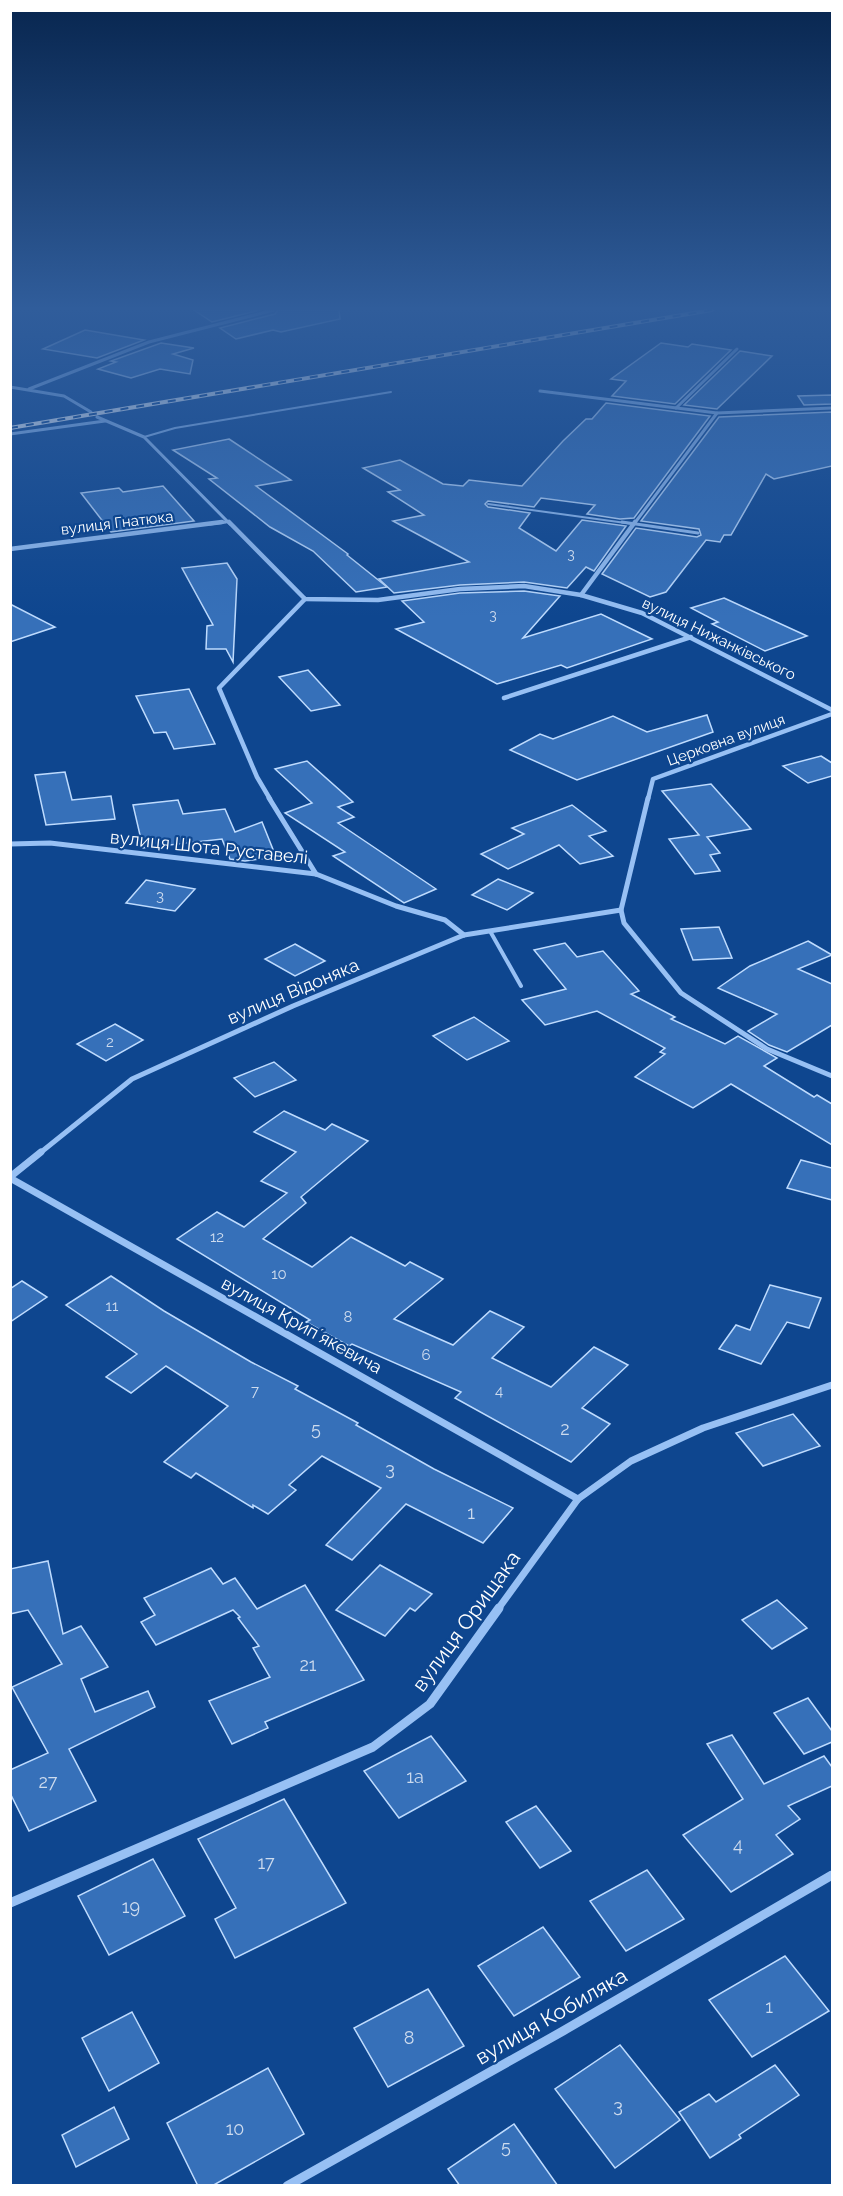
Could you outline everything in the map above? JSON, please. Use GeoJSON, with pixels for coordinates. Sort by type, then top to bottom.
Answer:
{"type":"FeatureCollection","features":[{"type":"Feature","properties":{"kind":"street"},"geometry":{"type":"LineString","coordinates":[[713,412],[729,412]]}},
{"type":"Feature","properties":{"kind":"street"},"geometry":{"type":"LineString","coordinates":[[581,595],[717,413]]}},
{"type":"Feature","properties":{"kind":"street"},"geometry":{"type":"LineString","coordinates":[[97,417],[130,429],[144,437],[305,599],[219,688],[257,777],[316,874]]}},
{"type":"Feature","properties":{"kind":"street"},"geometry":{"type":"LineString","coordinates":[[10,434],[105,421]]}},
{"type":"Feature","properties":{"kind":"street","name":"вулиця Гнатюка"},"geometry":{"type":"LineString","coordinates":[[10,549],[226,522]]}},
{"type":"Feature","properties":{"kind":"street","name":"вулиця Нижанківського"},"geometry":{"type":"LineString","coordinates":[[305,599],[378,600],[460,589],[524,586],[581,595],[642,613],[832,712]]}},
{"type":"Feature","properties":{"kind":"street"},"geometry":{"type":"LineString","coordinates":[[504,698],[691,637]]}},
{"type":"Feature","properties":{"kind":"street","name":"Церковна вулиця"},"geometry":{"type":"LineString","coordinates":[[621,910],[653,779],[832,712]]}},
{"type":"Feature","properties":{"kind":"street","name":"вулиця Шота Руставелі"},"geometry":{"type":"LineString","coordinates":[[10,844],[50,843],[316,874],[396,906],[445,921],[464,935]]}},
{"type":"Feature","properties":{"kind":"street"},"geometry":{"type":"LineString","coordinates":[[621,910],[624,923],[681,993],[767,1049],[832,1076]]}},
{"type":"Feature","properties":{"kind":"street","name":"вулиця Відоняка"},"geometry":{"type":"LineString","coordinates":[[10,1178],[132,1079],[293,1006],[464,935],[621,910]]}},
{"type":"Feature","properties":{"kind":"street","name":"вулиця Крипʼякевича"},"geometry":{"type":"LineString","coordinates":[[10,1178],[578,1499]]}},
{"type":"Feature","properties":{"kind":"street","name":"вулиця Орищака"},"geometry":{"type":"LineString","coordinates":[[10,1903],[373,1747],[430,1704],[578,1499],[631,1461],[703,1428],[832,1385]]}},
{"type":"Feature","properties":{"kind":"street","name":"вулиця Кобиляка"},"geometry":{"type":"LineString","coordinates":[[287,2186],[563,2031],[832,1875]]}},
{"type":"Feature","properties":{"kind":"lane"},"geometry":{"type":"LineString","coordinates":[[144,437],[175,428],[268,412]]}},
{"type":"Feature","properties":{"kind":"lane"},"geometry":{"type":"LineString","coordinates":[[488,504],[698,533]]}},
{"type":"Feature","properties":{"kind":"lane"},"geometry":{"type":"LineString","coordinates":[[490,931],[521,986]]}},
{"type":"Feature","properties":{"kind":"building"},"geometry":{"type":"Polygon","coordinates":[[[598,412],[682,412],[710,416],[634,518],[620,519],[587,514],[595,505],[541,498],[534,507],[488,501],[485,504],[488,507],[530,513],[519,528],[556,551],[582,520],[626,526],[594,571],[586,567],[567,588],[524,582],[460,585],[394,593],[379,579],[469,562],[393,521],[424,515],[388,492],[400,490],[363,468],[400,460],[443,484],[463,486],[469,480],[522,486],[563,441],[586,419],[592,419],[598,412]]]}},
{"type":"Feature","properties":{"kind":"building"},"geometry":{"type":"Polygon","coordinates":[[[832,412],[832,466],[774,479],[766,474],[731,535],[724,535],[720,542],[706,540],[666,592],[650,597],[602,574],[636,528],[697,537],[701,535],[699,529],[641,521],[719,417],[832,412]]]}},
{"type":"Feature","properties":{"kind":"building"},"geometry":{"type":"Polygon","coordinates":[[[229,439],[291,480],[256,486],[348,554],[387,587],[356,592],[313,551],[270,527],[209,479],[217,478],[173,450],[229,439]]]}},
{"type":"Feature","properties":{"kind":"building"},"geometry":{"type":"Polygon","coordinates":[[[163,486],[194,521],[111,532],[81,493],[119,488],[123,492],[163,486]]]}},
{"type":"Feature","properties":{"kind":"building"},"geometry":{"type":"Polygon","coordinates":[[[227,563],[237,579],[233,662],[226,649],[206,649],[207,626],[213,625],[182,568],[227,563]]]}},
{"type":"Feature","properties":{"kind":"building"},"geometry":{"type":"Polygon","coordinates":[[[524,591],[560,596],[523,638],[601,614],[652,639],[567,668],[561,665],[497,684],[396,629],[424,622],[402,601],[460,593],[524,591]]]}},
{"type":"Feature","properties":{"kind":"building"},"geometry":{"type":"Polygon","coordinates":[[[724,598],[807,636],[765,651],[712,624],[718,622],[691,608],[724,598]]]}},
{"type":"Feature","properties":{"kind":"building"},"geometry":{"type":"Polygon","coordinates":[[[10,604],[55,627],[10,642],[10,604]]]}},
{"type":"Feature","properties":{"kind":"building"},"geometry":{"type":"Polygon","coordinates":[[[308,670],[340,705],[311,711],[279,677],[308,670]]]}},
{"type":"Feature","properties":{"kind":"building"},"geometry":{"type":"Polygon","coordinates":[[[189,689],[215,744],[174,749],[166,732],[154,733],[136,696],[189,689]]]}},
{"type":"Feature","properties":{"kind":"building"},"geometry":{"type":"Polygon","coordinates":[[[707,715],[713,732],[577,780],[510,750],[540,734],[553,739],[613,716],[647,732],[707,715]]]}},
{"type":"Feature","properties":{"kind":"building"},"geometry":{"type":"Polygon","coordinates":[[[821,756],[832,763],[832,776],[808,783],[783,766],[821,756]]]}},
{"type":"Feature","properties":{"kind":"building"},"geometry":{"type":"Polygon","coordinates":[[[307,761],[353,802],[338,807],[354,817],[338,823],[436,889],[404,903],[333,856],[345,852],[285,813],[312,803],[275,769],[307,761]]]}},
{"type":"Feature","properties":{"kind":"building"},"geometry":{"type":"Polygon","coordinates":[[[65,772],[72,800],[111,796],[115,819],[46,825],[35,775],[65,772]]]}},
{"type":"Feature","properties":{"kind":"building"},"geometry":{"type":"Polygon","coordinates":[[[711,784],[751,829],[707,837],[720,853],[710,855],[720,871],[695,874],[669,839],[699,835],[662,791],[711,784]]]}},
{"type":"Feature","properties":{"kind":"building"},"geometry":{"type":"Polygon","coordinates":[[[178,800],[183,814],[225,809],[235,832],[262,822],[276,857],[245,861],[230,859],[222,839],[143,848],[133,805],[178,800]]]}},
{"type":"Feature","properties":{"kind":"building"},"geometry":{"type":"Polygon","coordinates":[[[572,805],[606,831],[589,836],[613,856],[580,864],[559,845],[508,869],[481,854],[524,834],[512,828],[572,805]]]}},
{"type":"Feature","properties":{"kind":"building"},"geometry":{"type":"Polygon","coordinates":[[[498,879],[533,893],[507,910],[472,895],[498,879]]]}},
{"type":"Feature","properties":{"kind":"building"},"geometry":{"type":"Polygon","coordinates":[[[146,880],[195,889],[175,911],[126,903],[146,880]]]}},
{"type":"Feature","properties":{"kind":"building"},"geometry":{"type":"Polygon","coordinates":[[[719,927],[732,958],[693,960],[681,929],[719,927]]]}},
{"type":"Feature","properties":{"kind":"building"},"geometry":{"type":"Polygon","coordinates":[[[808,941],[832,955],[798,969],[832,984],[832,1025],[787,1052],[769,1045],[748,1031],[777,1014],[718,988],[750,966],[808,941]]]}},
{"type":"Feature","properties":{"kind":"building"},"geometry":{"type":"Polygon","coordinates":[[[565,943],[577,957],[603,951],[639,991],[631,994],[675,1017],[671,1019],[725,1044],[738,1036],[777,1058],[764,1066],[814,1097],[817,1095],[832,1104],[832,1145],[731,1084],[693,1108],[635,1077],[665,1054],[660,1052],[665,1048],[597,1011],[545,1025],[522,1000],[566,989],[534,950],[565,943]]]}},
{"type":"Feature","properties":{"kind":"building"},"geometry":{"type":"Polygon","coordinates":[[[295,944],[325,961],[295,976],[265,959],[295,944]]]}},
{"type":"Feature","properties":{"kind":"building"},"geometry":{"type":"Polygon","coordinates":[[[474,1017],[509,1041],[467,1060],[433,1036],[474,1017]]]}},
{"type":"Feature","properties":{"kind":"building"},"geometry":{"type":"Polygon","coordinates":[[[115,1024],[143,1040],[106,1061],[77,1044],[115,1024]]]}},
{"type":"Feature","properties":{"kind":"building"},"geometry":{"type":"Polygon","coordinates":[[[274,1062],[296,1080],[255,1097],[234,1078],[274,1062]]]}},
{"type":"Feature","properties":{"kind":"building"},"geometry":{"type":"Polygon","coordinates":[[[284,1111],[325,1130],[332,1124],[368,1141],[301,1197],[306,1203],[263,1239],[312,1267],[351,1237],[405,1266],[410,1262],[443,1279],[394,1319],[453,1345],[490,1311],[524,1327],[492,1358],[551,1387],[594,1347],[628,1365],[582,1408],[610,1424],[571,1462],[455,1398],[461,1392],[352,1344],[349,1346],[306,1322],[310,1320],[177,1239],[217,1212],[244,1227],[287,1193],[261,1181],[296,1152],[254,1132],[284,1111]]]}},
{"type":"Feature","properties":{"kind":"building"},"geometry":{"type":"Polygon","coordinates":[[[801,1160],[832,1168],[832,1200],[787,1188],[801,1160]]]}},
{"type":"Feature","properties":{"kind":"building"},"geometry":{"type":"Polygon","coordinates":[[[111,1276],[164,1311],[251,1362],[298,1386],[295,1389],[358,1423],[356,1425],[434,1469],[513,1508],[483,1543],[406,1504],[352,1560],[326,1545],[381,1488],[322,1456],[289,1485],[296,1490],[268,1514],[253,1505],[253,1508],[196,1473],[191,1478],[164,1462],[228,1406],[166,1366],[131,1393],[106,1377],[137,1354],[66,1305],[111,1276]]]}},
{"type":"Feature","properties":{"kind":"building"},"geometry":{"type":"Polygon","coordinates":[[[22,1281],[47,1297],[10,1322],[10,1289],[22,1281]]]}},
{"type":"Feature","properties":{"kind":"building"},"geometry":{"type":"Polygon","coordinates":[[[770,1285],[821,1298],[809,1328],[787,1322],[761,1364],[719,1349],[736,1325],[750,1330],[770,1285]]]}},
{"type":"Feature","properties":{"kind":"building"},"geometry":{"type":"Polygon","coordinates":[[[793,1414],[820,1446],[763,1466],[736,1433],[793,1414]]]}},
{"type":"Feature","properties":{"kind":"building"},"geometry":{"type":"Polygon","coordinates":[[[48,1561],[63,1634],[81,1626],[108,1667],[81,1679],[95,1712],[148,1691],[155,1707],[69,1749],[96,1801],[29,1831],[10,1793],[10,1770],[48,1753],[12,1687],[62,1664],[28,1610],[10,1614],[10,1569],[48,1561]]]}},
{"type":"Feature","properties":{"kind":"building"},"geometry":{"type":"Polygon","coordinates":[[[380,1565],[432,1594],[415,1611],[410,1608],[385,1636],[336,1610],[380,1565]]]}},
{"type":"Feature","properties":{"kind":"building"},"geometry":{"type":"Polygon","coordinates":[[[211,1568],[223,1584],[235,1578],[257,1609],[305,1585],[364,1680],[265,1722],[268,1728],[232,1744],[209,1701],[270,1677],[253,1648],[259,1646],[238,1618],[240,1617],[233,1610],[156,1645],[141,1622],[155,1615],[144,1598],[211,1568]]]}},
{"type":"Feature","properties":{"kind":"building"},"geometry":{"type":"Polygon","coordinates":[[[777,1600],[807,1628],[772,1649],[742,1620],[777,1600]]]}},
{"type":"Feature","properties":{"kind":"building"},"geometry":{"type":"Polygon","coordinates":[[[808,1698],[832,1731],[832,1742],[804,1754],[774,1713],[808,1698]]]}},
{"type":"Feature","properties":{"kind":"building"},"geometry":{"type":"Polygon","coordinates":[[[732,1735],[764,1784],[824,1756],[832,1767],[832,1786],[788,1806],[800,1819],[776,1835],[793,1854],[731,1892],[683,1835],[743,1799],[707,1744],[732,1735]]]}},
{"type":"Feature","properties":{"kind":"building"},"geometry":{"type":"Polygon","coordinates":[[[431,1736],[466,1781],[399,1818],[364,1771],[431,1736]]]}},
{"type":"Feature","properties":{"kind":"building"},"geometry":{"type":"Polygon","coordinates":[[[284,1799],[346,1903],[235,1958],[215,1919],[236,1908],[198,1839],[284,1799]]]}},
{"type":"Feature","properties":{"kind":"building"},"geometry":{"type":"Polygon","coordinates":[[[536,1806],[571,1851],[540,1868],[506,1822],[536,1806]]]}},
{"type":"Feature","properties":{"kind":"building"},"geometry":{"type":"Polygon","coordinates":[[[153,1859],[185,1916],[109,1955],[78,1896],[153,1859]]]}},
{"type":"Feature","properties":{"kind":"building"},"geometry":{"type":"Polygon","coordinates":[[[647,1870],[684,1919],[626,1951],[590,1901],[647,1870]]]}},
{"type":"Feature","properties":{"kind":"building"},"geometry":{"type":"Polygon","coordinates":[[[543,1927],[580,1977],[514,2016],[478,1966],[543,1927]]]}},
{"type":"Feature","properties":{"kind":"building"},"geometry":{"type":"Polygon","coordinates":[[[785,1956],[829,2011],[752,2057],[709,2000],[785,1956]]]}},
{"type":"Feature","properties":{"kind":"building"},"geometry":{"type":"Polygon","coordinates":[[[428,1989],[464,2046],[388,2087],[354,2028],[428,1989]]]}},
{"type":"Feature","properties":{"kind":"building"},"geometry":{"type":"Polygon","coordinates":[[[132,2012],[159,2063],[109,2091],[82,2038],[132,2012]]]}},
{"type":"Feature","properties":{"kind":"building"},"geometry":{"type":"Polygon","coordinates":[[[620,2045],[680,2120],[615,2168],[555,2089],[620,2045]]]}},
{"type":"Feature","properties":{"kind":"building"},"geometry":{"type":"Polygon","coordinates":[[[775,2065],[799,2095],[739,2135],[741,2138],[710,2158],[679,2112],[709,2094],[716,2102],[775,2065]]]}},
{"type":"Feature","properties":{"kind":"building"},"geometry":{"type":"Polygon","coordinates":[[[268,2068],[304,2134],[212,2186],[198,2186],[167,2123],[268,2068]]]}},
{"type":"Feature","properties":{"kind":"building"},"geometry":{"type":"Polygon","coordinates":[[[114,2107],[129,2139],[76,2167],[62,2135],[114,2107]]]}},
{"type":"Feature","properties":{"kind":"building"},"geometry":{"type":"Polygon","coordinates":[[[514,2124],[558,2186],[460,2186],[448,2169],[514,2124]]]}},
{"type":"Feature","properties":{"kind":"railway"},"geometry":{"type":"LineString","coordinates":[[10,428],[102,412]]}}]}
